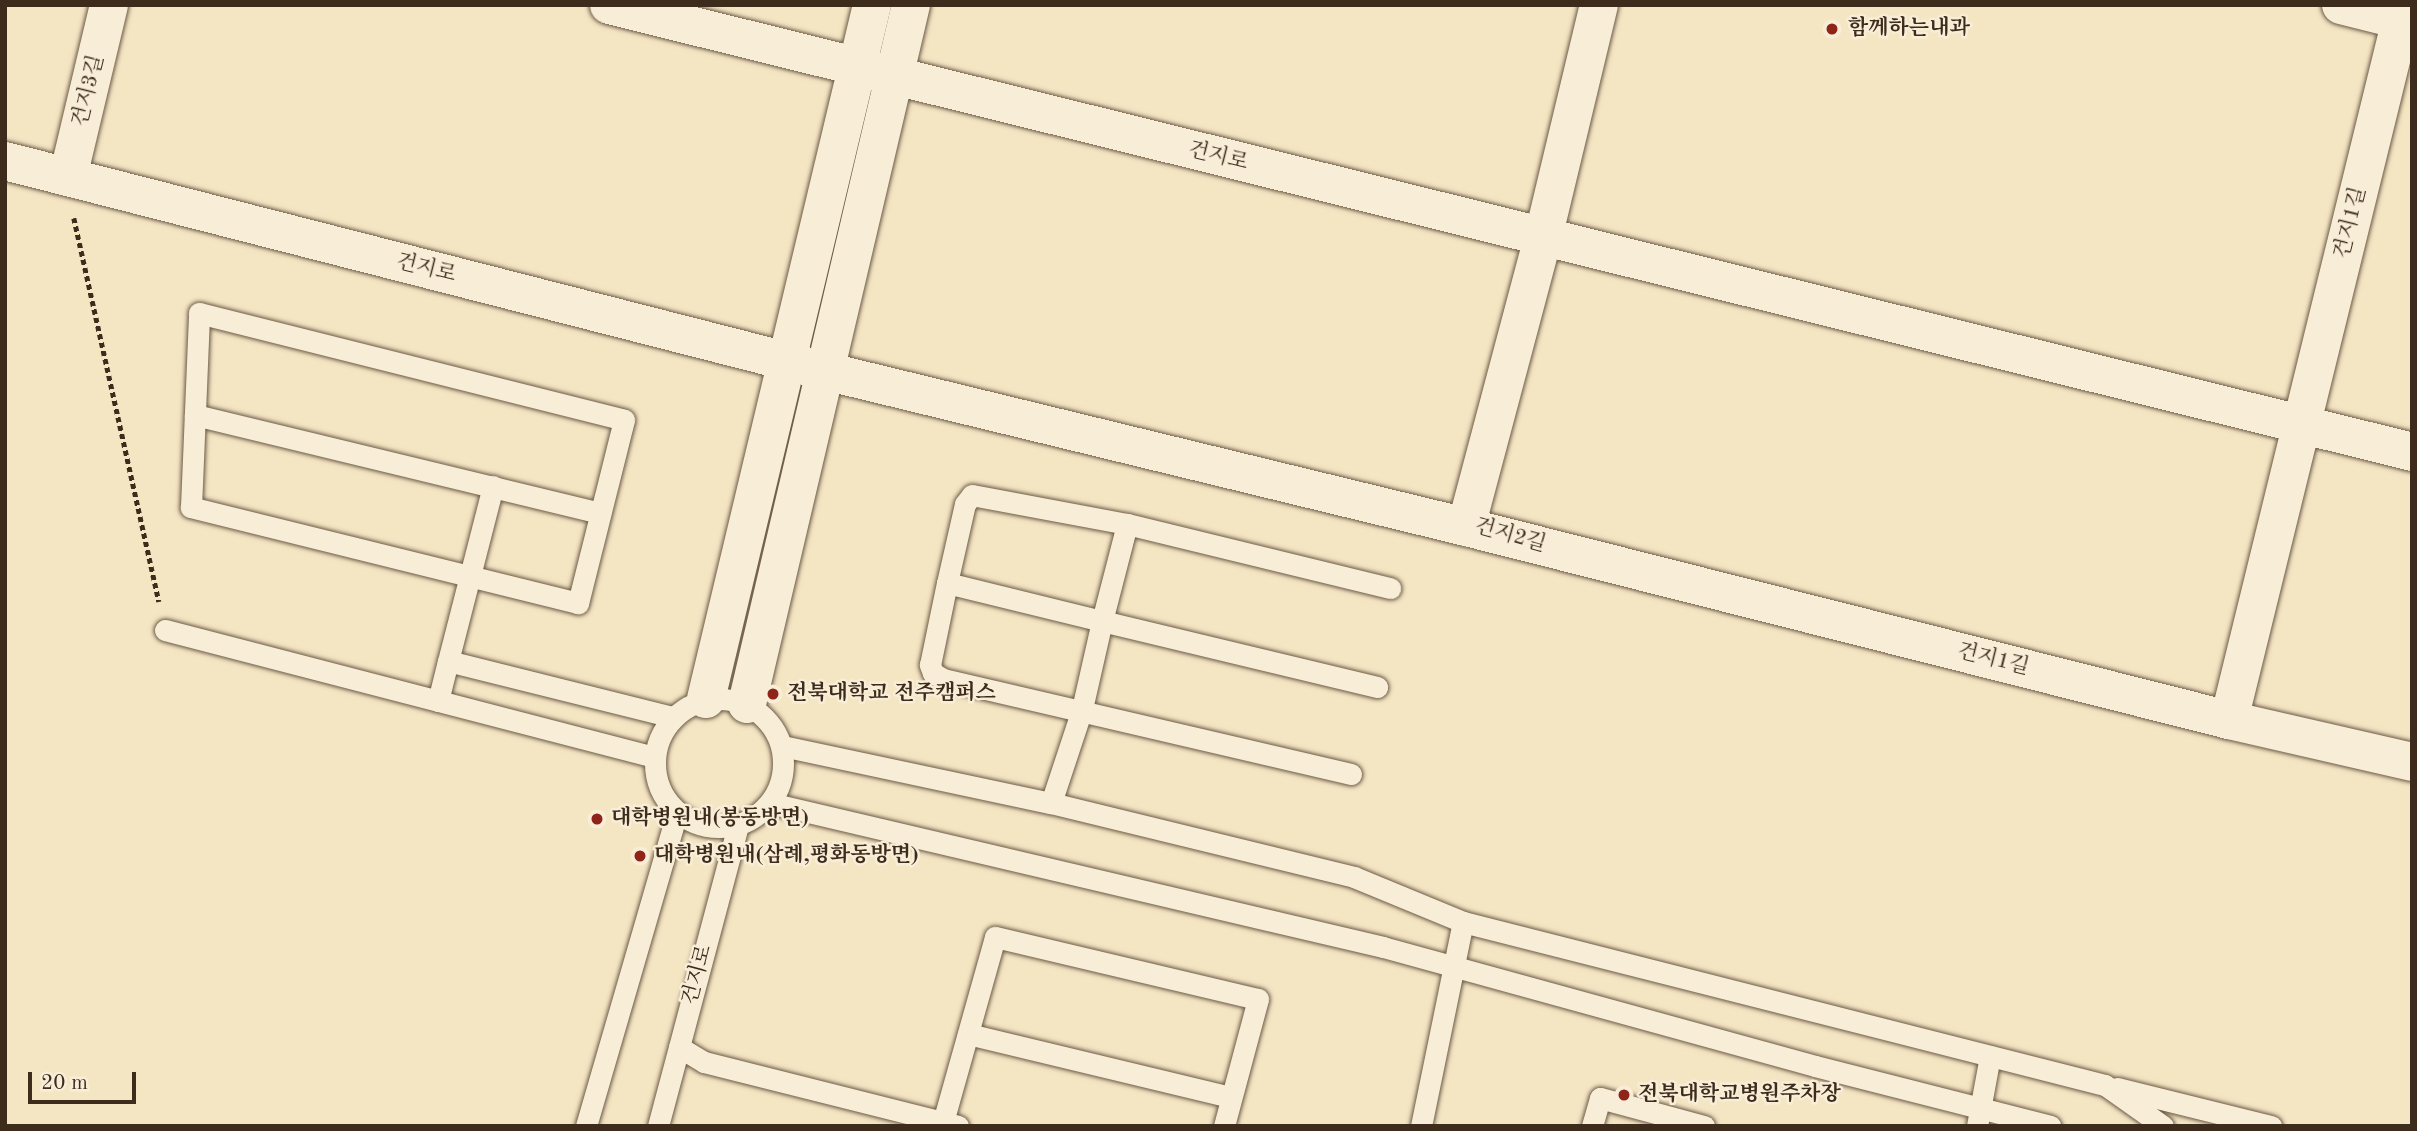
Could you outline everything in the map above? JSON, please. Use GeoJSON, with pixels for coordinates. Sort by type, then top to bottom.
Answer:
{"type":"FeatureCollection","features":[{"type":"Feature","properties":{"kind":"street","name":"건지3길"},"geometry":{"type":"LineString","coordinates":[[68,177],[109,5]]}},
{"type":"Feature","properties":{"kind":"street","name":"건지로"},"geometry":{"type":"LineString","coordinates":[[609,5],[1544,239]]}},
{"type":"Feature","properties":{"kind":"street"},"geometry":{"type":"LineString","coordinates":[[747,704],[825,371],[875,71],[872,5]]}},
{"type":"Feature","properties":{"kind":"street"},"geometry":{"type":"LineString","coordinates":[[706,699],[785,361],[875,71],[911,5]]}},
{"type":"Feature","properties":{"kind":"street","name":"건지2길"},"geometry":{"type":"LineString","coordinates":[[1599,5],[1544,239],[1466,527],[1840,621]]}},
{"type":"Feature","properties":{"kind":"street"},"geometry":{"type":"LineString","coordinates":[[2341,5],[2407,22]]}},
{"type":"Feature","properties":{"kind":"street","name":"건지1길"},"geometry":{"type":"LineString","coordinates":[[2229,720],[2407,22]]}},
{"type":"Feature","properties":{"kind":"street","name":"건지로"},"geometry":{"type":"LineString","coordinates":[[5,161],[785,361],[1466,527]]}},
{"type":"Feature","properties":{"kind":"street"},"geometry":{"type":"LineString","coordinates":[[1544,239],[2412,452]]}},
{"type":"Feature","properties":{"kind":"street","name":"건지1길"},"geometry":{"type":"LineString","coordinates":[[1840,621],[2229,720],[2412,762]]}},
{"type":"Feature","properties":{"kind":"lane"},"geometry":{"type":"LineString","coordinates":[[200,313],[624,420],[578,603],[191,508],[195,415],[200,313]]}},
{"type":"Feature","properties":{"kind":"lane"},"geometry":{"type":"LineString","coordinates":[[195,415],[600,513]]}},
{"type":"Feature","properties":{"kind":"lane"},"geometry":{"type":"LineString","coordinates":[[438,701],[493,486]]}},
{"type":"Feature","properties":{"kind":"lane"},"geometry":{"type":"LineString","coordinates":[[1351,774],[1082,709],[943,679],[933,673],[930,664],[965,504],[972,495],[1127,524],[1390,588]]}},
{"type":"Feature","properties":{"kind":"lane"},"geometry":{"type":"LineString","coordinates":[[1051,803],[1082,709],[1127,524]]}},
{"type":"Feature","properties":{"kind":"lane"},"geometry":{"type":"LineString","coordinates":[[947,583],[1377,687]]}},
{"type":"Feature","properties":{"kind":"lane"},"geometry":{"type":"LineString","coordinates":[[165,630],[654,757]]}},
{"type":"Feature","properties":{"kind":"lane"},"geometry":{"type":"LineString","coordinates":[[448,662],[673,717]]}},
{"type":"Feature","properties":{"kind":"lane"},"geometry":{"type":"LineString","coordinates":[[706,699],[728,699],[747,704],[765,718],[782,746],[784,768],[781,783],[770,803],[758,815],[738,825],[713,827],[692,822],[677,813],[663,795],[656,779],[654,757],[660,735],[673,717],[706,699]]}},
{"type":"Feature","properties":{"kind":"lane"},"geometry":{"type":"LineString","coordinates":[[782,746],[1051,803],[1354,877],[1463,922],[2271,1126]]}},
{"type":"Feature","properties":{"kind":"lane"},"geometry":{"type":"LineString","coordinates":[[770,803],[1383,947],[1815,1066],[1979,1116],[2050,1126]]}},
{"type":"Feature","properties":{"kind":"lane"},"geometry":{"type":"LineString","coordinates":[[586,1126],[677,813]]}},
{"type":"Feature","properties":{"kind":"lane","name":"건지로"},"geometry":{"type":"LineString","coordinates":[[658,1126],[738,825]]}},
{"type":"Feature","properties":{"kind":"lane"},"geometry":{"type":"LineString","coordinates":[[1421,1126],[1463,922]]}},
{"type":"Feature","properties":{"kind":"lane"},"geometry":{"type":"LineString","coordinates":[[679,1047],[704,1062],[950,1124],[968,1034],[995,937],[1258,999],[1224,1126]]}},
{"type":"Feature","properties":{"kind":"lane"},"geometry":{"type":"LineString","coordinates":[[968,1034],[1231,1097]]}},
{"type":"Feature","properties":{"kind":"lane"},"geometry":{"type":"LineString","coordinates":[[1979,1116],[1990,1056]]}},
{"type":"Feature","properties":{"kind":"lane"},"geometry":{"type":"LineString","coordinates":[[2105,1085],[2163,1126]]}},
{"type":"Feature","properties":{"kind":"lane"},"geometry":{"type":"LineString","coordinates":[[1592,1126],[1600,1098],[1704,1126]]}},
{"type":"Feature","properties":{"kind":"path"},"geometry":{"type":"LineString","coordinates":[[68,177],[76,233],[165,630]]}},
{"type":"Feature","properties":{"kind":"place","name":"함께하는내과"},"geometry":{"type":"Point","coordinates":[1832,29]}},
{"type":"Feature","properties":{"kind":"place","name":"전북대학교 전주캠퍼스"},"geometry":{"type":"Point","coordinates":[773,694]}},
{"type":"Feature","properties":{"kind":"place","name":"대학병원내(봉동방면)"},"geometry":{"type":"Point","coordinates":[597,819]}},
{"type":"Feature","properties":{"kind":"place","name":"대학병원내(삼례,평화동방면)"},"geometry":{"type":"Point","coordinates":[640,856]}},
{"type":"Feature","properties":{"kind":"place","name":"전북대학교병원주차장"},"geometry":{"type":"Point","coordinates":[1624,1095]}}]}
